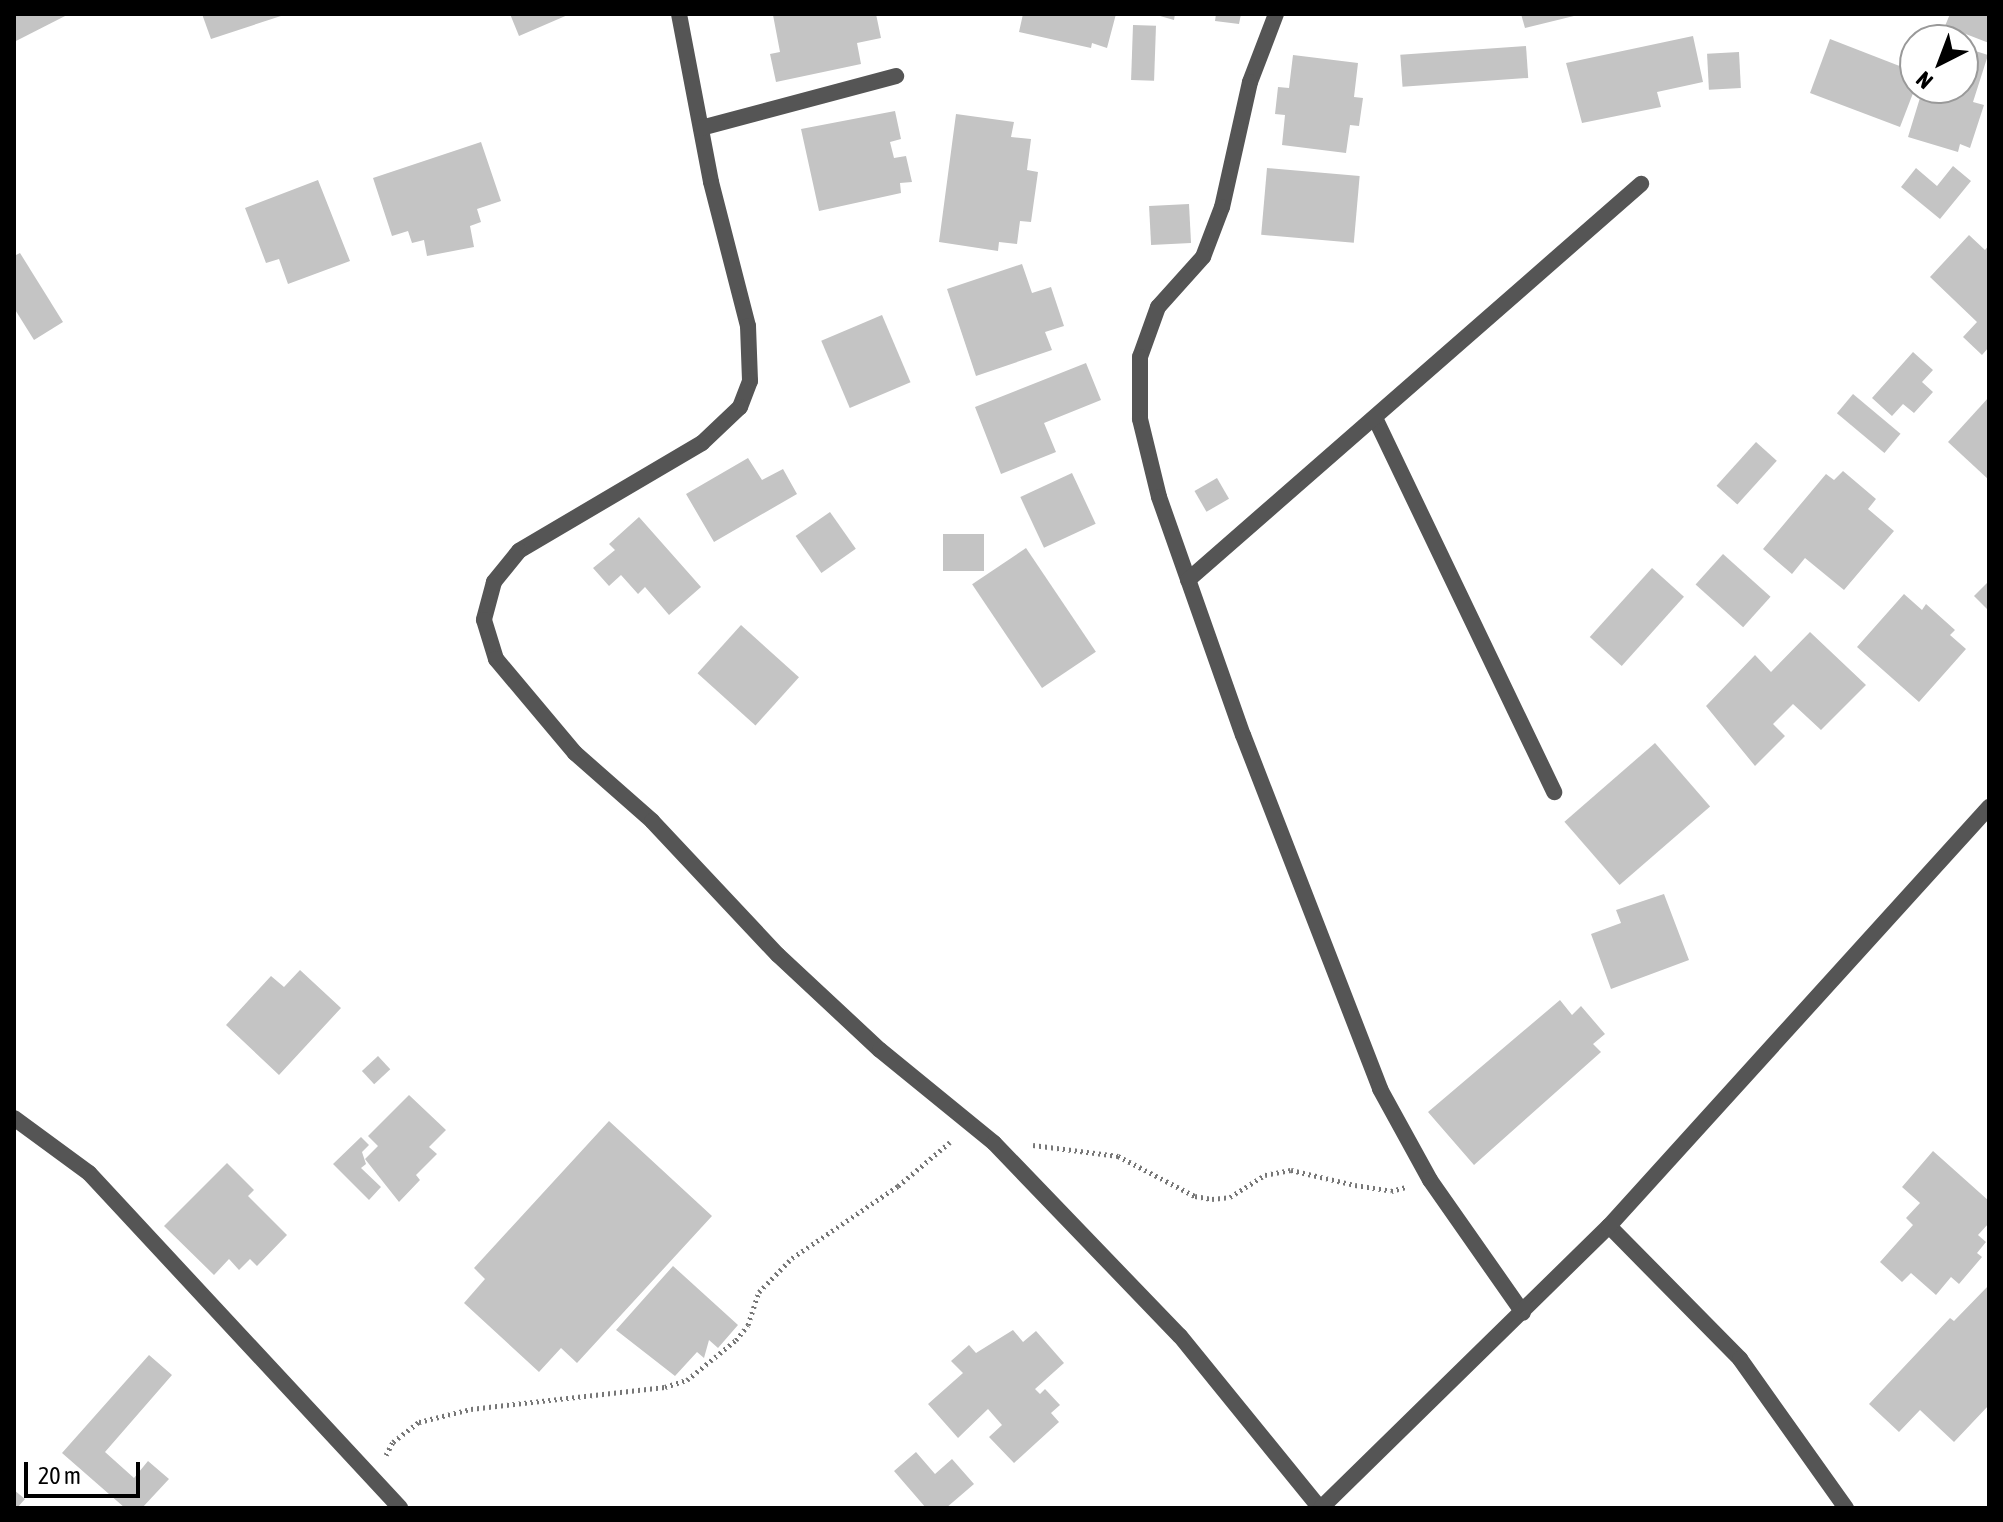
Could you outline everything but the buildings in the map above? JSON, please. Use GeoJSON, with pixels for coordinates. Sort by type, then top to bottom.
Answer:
{"type":"FeatureCollection","features":[{"type":"Feature","properties":{"kind":"street"},"geometry":{"type":"LineString","coordinates":[[679,14],[701,128],[748,326],[750,381],[740,407],[702,443],[519,551],[494,582],[484,620],[496,659],[575,753],[652,821],[778,955],[994,1143],[1180,1336],[1321,1508],[1609,1226],[1989,807]]}},
{"type":"Feature","properties":{"kind":"street"},"geometry":{"type":"LineString","coordinates":[[1276,14],[1250,82],[1222,207],[1203,257],[1158,307],[1140,357],[1140,419],[1159,497],[1188,580],[1380,1089],[1430,1180],[1523,1313]]}},
{"type":"Feature","properties":{"kind":"street"},"geometry":{"type":"LineString","coordinates":[[701,128],[896,76]]}},
{"type":"Feature","properties":{"kind":"street"},"geometry":{"type":"LineString","coordinates":[[1188,580],[1641,184]]}},
{"type":"Feature","properties":{"kind":"street"},"geometry":{"type":"LineString","coordinates":[[1375,418],[1554,792]]}},
{"type":"Feature","properties":{"kind":"street"},"geometry":{"type":"LineString","coordinates":[[14,1118],[89,1173],[287,1382],[371,1480],[400,1508]]}},
{"type":"Feature","properties":{"kind":"street"},"geometry":{"type":"LineString","coordinates":[[1609,1226],[1740,1359],[1846,1508]]}},
{"type":"Feature","properties":{"kind":"path"},"geometry":{"type":"LineString","coordinates":[[371,1480],[393,1442],[419,1422],[471,1409],[665,1387],[687,1380],[736,1340],[748,1325],[759,1292],[792,1258],[908,1179],[970,1124]]}},
{"type":"Feature","properties":{"kind":"path"},"geometry":{"type":"LineString","coordinates":[[994,1143],[1074,1147],[1118,1156],[1195,1196],[1212,1199],[1230,1197],[1265,1175],[1291,1170],[1391,1191],[1430,1180]]}}]}
